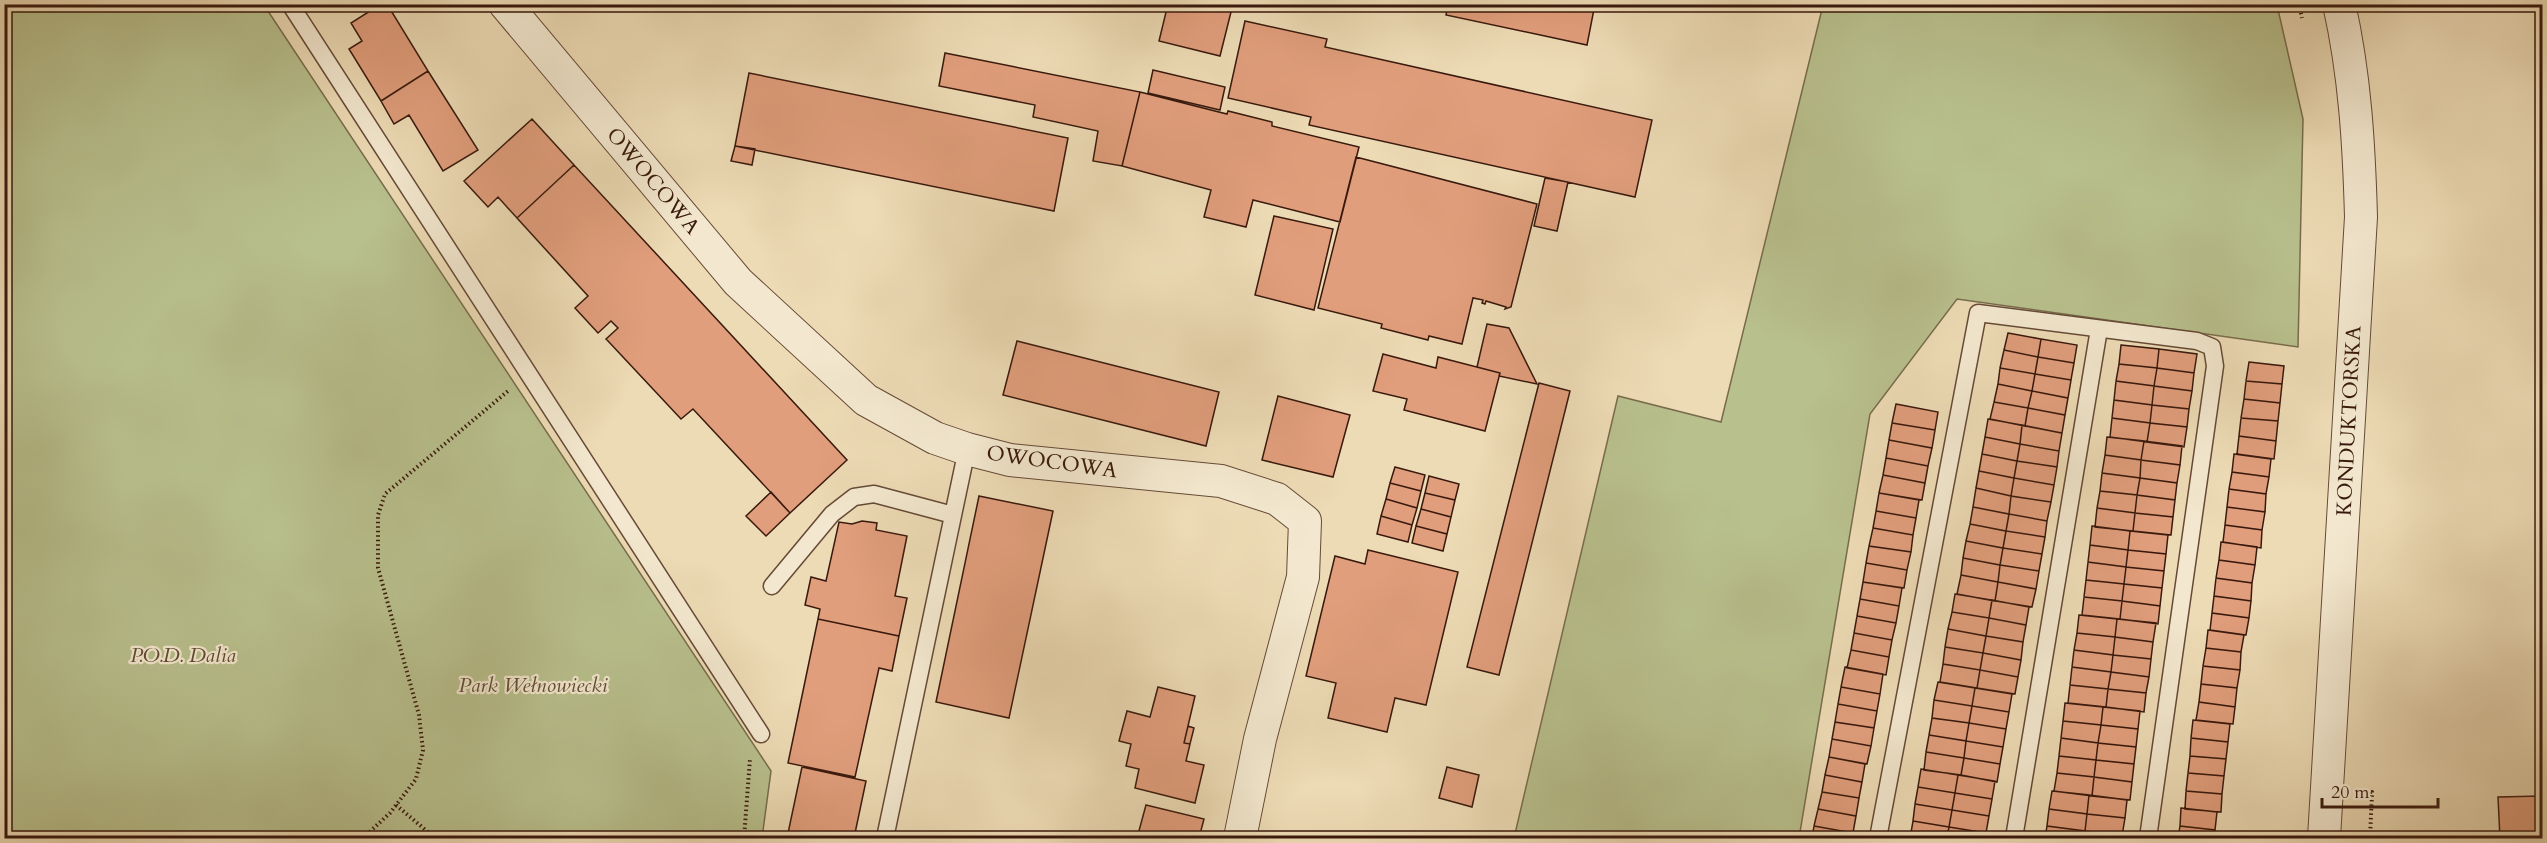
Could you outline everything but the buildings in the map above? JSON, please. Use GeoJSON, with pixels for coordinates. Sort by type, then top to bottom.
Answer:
{"type":"FeatureCollection","features":[{"type":"Feature","properties":{"kind":"street","name":"OWOCOWA"},"geometry":{"type":"LineString","coordinates":[[505,4],[738,282],[866,400],[935,438],[968,449],[1010,460],[1221,482],[1277,499],[1305,521],[1303,577],[1260,738],[1240,838]]}},
{"type":"Feature","properties":{"kind":"street","name":"KONDUKTORSKA"},"geometry":{"type":"LineString","coordinates":[[2324,838],[2361,217],[2358,126],[2348,45],[2338,4]]}},
{"type":"Feature","properties":{"kind":"lane"},"geometry":{"type":"LineString","coordinates":[[290,4],[527,375],[761,734]]}},
{"type":"Feature","properties":{"kind":"lane"},"geometry":{"type":"LineString","coordinates":[[1878,838],[1978,314],[2197,341],[2212,347],[2215,366],[2148,838]]}},
{"type":"Feature","properties":{"kind":"lane"},"geometry":{"type":"LineString","coordinates":[[2014,838],[2099,329]]}},
{"type":"Feature","properties":{"kind":"lane"},"geometry":{"type":"LineString","coordinates":[[885,838],[968,449]]}},
{"type":"Feature","properties":{"kind":"lane"},"geometry":{"type":"LineString","coordinates":[[772,586],[832,514],[854,497],[874,494],[953,515]]}},
{"type":"Feature","properties":{"kind":"path"},"geometry":{"type":"LineString","coordinates":[[2299,4],[2304,23]]}},
{"type":"Feature","properties":{"kind":"path"},"geometry":{"type":"LineString","coordinates":[[363,838],[396,805],[416,779],[423,750],[418,716],[378,568],[378,515],[385,494],[527,375]]}},
{"type":"Feature","properties":{"kind":"path"},"geometry":{"type":"LineString","coordinates":[[744,838],[750,770],[751,718]]}},
{"type":"Feature","properties":{"kind":"path"},"geometry":{"type":"LineString","coordinates":[[2370,838],[2372,792]]}},
{"type":"Feature","properties":{"kind":"path"},"geometry":{"type":"LineString","coordinates":[[396,805],[435,838]]}},
{"type":"Feature","properties":{"kind":"green space","name":"P.O.D. Dalia"},"geometry":{"type":"Polygon","coordinates":[[[5,4],[264,5],[771,771],[762,838],[5,838],[5,4]]]}},
{"type":"Feature","properties":{"kind":"green space"},"geometry":{"type":"Polygon","coordinates":[[[1823,5],[2277,5],[2303,119],[2298,347],[1957,299],[1870,414],[1799,838],[1514,838],[1618,396],[1721,422],[1823,5]]]}},
{"type":"Feature","properties":{"kind":"park label","name":"Park Wełnowiecki"},"geometry":{"type":"Point","coordinates":[533,685]}}]}
